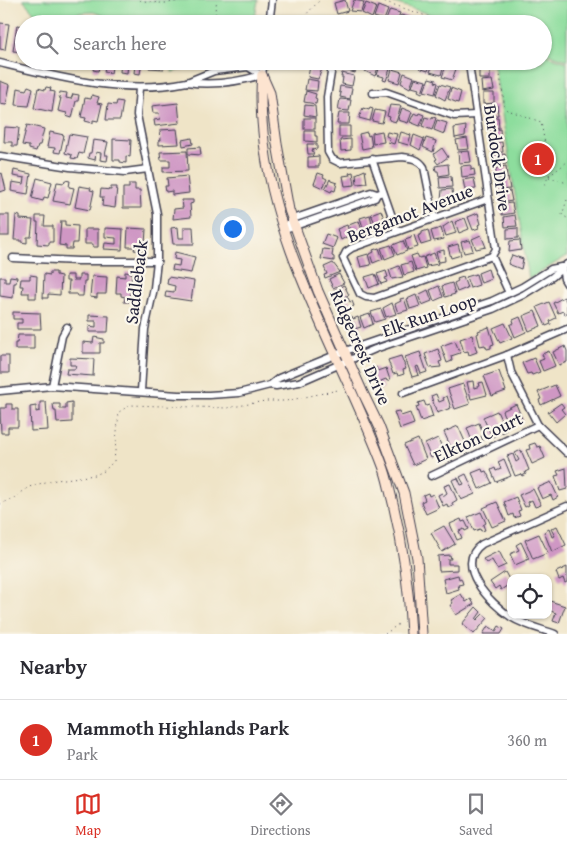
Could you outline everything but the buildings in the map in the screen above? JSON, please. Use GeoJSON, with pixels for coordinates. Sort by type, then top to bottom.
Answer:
{"type":"FeatureCollection","features":[{"type":"Feature","properties":{"kind":"street"},"geometry":{"type":"LineString","coordinates":[[270,15],[272,0]]}},
{"type":"Feature","properties":{"kind":"street"},"geometry":{"type":"LineString","coordinates":[[0,63],[15,66]]}},
{"type":"Feature","properties":{"kind":"street"},"geometry":{"type":"LineString","coordinates":[[31,70],[66,78],[139,88],[187,82],[214,71],[222,70]]}},
{"type":"Feature","properties":{"kind":"street"},"geometry":{"type":"LineString","coordinates":[[253,70],[262,75]]}},
{"type":"Feature","properties":{"kind":"street","name":"Ridgecrest Drive"},"geometry":{"type":"LineString","coordinates":[[263,70],[260,93],[266,161],[283,229],[310,296],[379,426],[404,492],[417,558],[422,634]]}},
{"type":"Feature","properties":{"kind":"street"},"geometry":{"type":"LineString","coordinates":[[332,70],[327,97],[328,152],[335,162],[340,163],[402,157],[420,162],[424,167],[434,217]]}},
{"type":"Feature","properties":{"kind":"street","name":"Burdock Drive"},"geometry":{"type":"LineString","coordinates":[[468,70],[496,250],[492,256]]}},
{"type":"Feature","properties":{"kind":"street"},"geometry":{"type":"LineString","coordinates":[[208,74],[208,82],[210,84]]}},
{"type":"Feature","properties":{"kind":"street"},"geometry":{"type":"LineString","coordinates":[[187,82],[210,84],[245,80],[262,75]]}},
{"type":"Feature","properties":{"kind":"street","name":"Ridgecrest Drive"},"geometry":{"type":"LineString","coordinates":[[262,75],[270,93],[289,210],[340,352]]}},
{"type":"Feature","properties":{"kind":"street","name":"Saddleback"},"geometry":{"type":"LineString","coordinates":[[139,88],[137,115],[157,214],[157,261],[154,288],[145,330],[141,391]]}},
{"type":"Feature","properties":{"kind":"street"},"geometry":{"type":"LineString","coordinates":[[373,93],[386,92],[454,116],[476,115]]}},
{"type":"Feature","properties":{"kind":"street"},"geometry":{"type":"LineString","coordinates":[[0,156],[98,170],[125,172],[148,169]]}},
{"type":"Feature","properties":{"kind":"street"},"geometry":{"type":"LineString","coordinates":[[372,159],[380,193],[397,231]]}},
{"type":"Feature","properties":{"kind":"street"},"geometry":{"type":"LineString","coordinates":[[283,229],[294,223],[374,198],[380,193]]}},
{"type":"Feature","properties":{"kind":"street","name":"Bergamot Avenue"},"geometry":{"type":"LineString","coordinates":[[488,199],[352,248],[346,252],[343,258],[360,294],[366,298],[374,298],[492,256]]}},
{"type":"Feature","properties":{"kind":"street"},"geometry":{"type":"LineString","coordinates":[[492,256],[509,293]]}},
{"type":"Feature","properties":{"kind":"street"},"geometry":{"type":"LineString","coordinates":[[13,258],[78,261],[157,261]]}},
{"type":"Feature","properties":{"kind":"street"},"geometry":{"type":"LineString","coordinates":[[565,266],[564,280],[567,284]]}},
{"type":"Feature","properties":{"kind":"street","name":"Elk Run Loop"},"geometry":{"type":"LineString","coordinates":[[270,386],[279,378],[340,352],[492,301],[551,269],[565,266]]}},
{"type":"Feature","properties":{"kind":"street","name":"Elk Run Loop"},"geometry":{"type":"LineString","coordinates":[[0,391],[52,386],[178,395],[209,395],[239,393],[299,382],[375,349],[493,309],[523,296],[552,278],[565,266]]}},
{"type":"Feature","properties":{"kind":"street"},"geometry":{"type":"LineString","coordinates":[[52,386],[62,336],[68,327]]}},
{"type":"Feature","properties":{"kind":"street"},"geometry":{"type":"LineString","coordinates":[[403,393],[506,355],[567,329]]}},
{"type":"Feature","properties":{"kind":"street"},"geometry":{"type":"LineString","coordinates":[[506,355],[512,372],[538,425],[567,453]]}},
{"type":"Feature","properties":{"kind":"street","name":"Ridgecrest Drive"},"geometry":{"type":"LineString","coordinates":[[345,363],[384,468],[401,535],[409,592],[411,634]]}},
{"type":"Feature","properties":{"kind":"street","name":"Elkton Court"},"geometry":{"type":"LineString","coordinates":[[430,476],[538,425]]}},
{"type":"Feature","properties":{"kind":"street"},"geometry":{"type":"LineString","coordinates":[[555,634],[512,618],[498,607],[482,589],[472,573],[471,557],[474,550],[482,544],[567,506]]}},
{"type":"Feature","properties":{"kind":"path"},"geometry":{"type":"LineString","coordinates":[[140,0],[150,3],[168,3],[181,0]]}},
{"type":"Feature","properties":{"kind":"path"},"geometry":{"type":"LineString","coordinates":[[216,15],[217,0]]}},
{"type":"Feature","properties":{"kind":"path"},"geometry":{"type":"LineString","coordinates":[[305,15],[320,0]]}},
{"type":"Feature","properties":{"kind":"path"},"geometry":{"type":"LineString","coordinates":[[380,0],[422,15]]}},
{"type":"Feature","properties":{"kind":"path"},"geometry":{"type":"LineString","coordinates":[[499,70],[505,109],[542,122],[550,173],[544,186]]}},
{"type":"Feature","properties":{"kind":"path"},"geometry":{"type":"LineString","coordinates":[[548,176],[567,162]]}},
{"type":"Feature","properties":{"kind":"path"},"geometry":{"type":"LineString","coordinates":[[548,176],[567,183]]}},
{"type":"Feature","properties":{"kind":"path"},"geometry":{"type":"LineString","coordinates":[[567,200],[562,215],[567,218]]}},
{"type":"Feature","properties":{"kind":"path"},"geometry":{"type":"LineString","coordinates":[[0,504],[14,498],[29,487],[49,481],[95,475],[104,471],[114,460],[119,412],[130,405],[227,408],[265,401],[286,401],[338,390]]}},
{"type":"Feature","properties":{"kind":"path"},"geometry":{"type":"LineString","coordinates":[[385,634],[400,623]]}},
{"type":"Feature","properties":{"kind":"green space"},"geometry":{"type":"Polygon","coordinates":[[[23,0],[258,0],[256,15],[102,15],[93,12],[75,15],[36,15],[23,0]]]}},
{"type":"Feature","properties":{"kind":"green space"},"geometry":{"type":"Polygon","coordinates":[[[385,0],[567,0],[567,60],[552,55],[552,15],[432,15],[385,0]]]}},
{"type":"Feature","properties":{"kind":"green space"},"geometry":{"type":"Polygon","coordinates":[[[552,57],[567,62],[567,256],[529,279],[494,70],[552,70],[552,57]]]}},
{"type":"Feature","properties":{"kind":"place","name":"Mammoth Highlands Park"},"geometry":{"type":"Point","coordinates":[538,159]}}]}
